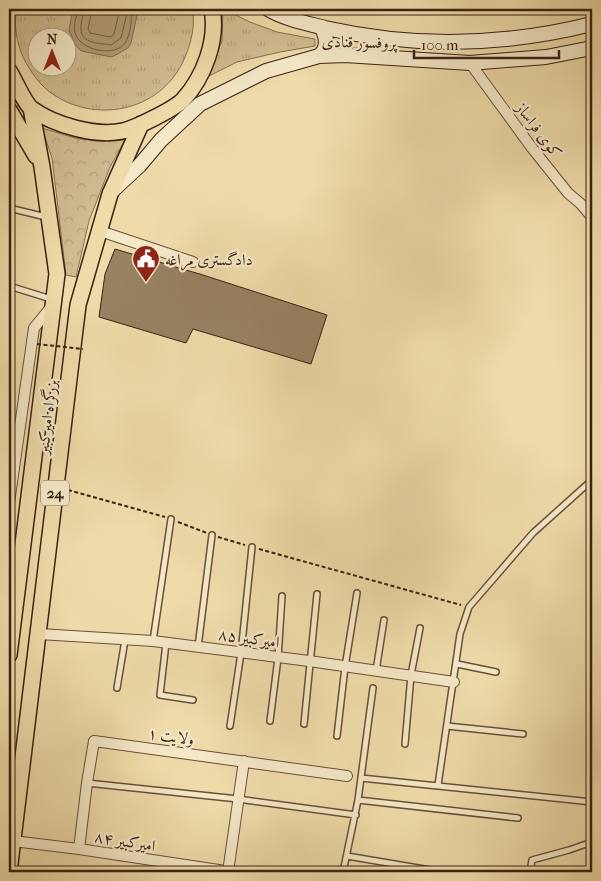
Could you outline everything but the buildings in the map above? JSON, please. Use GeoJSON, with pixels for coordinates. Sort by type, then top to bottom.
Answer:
{"type":"FeatureCollection","features":[{"type":"Feature","properties":{"kind":"main road","name":"24"},"geometry":{"type":"LineString","coordinates":[[9,71],[31,108],[51,120],[85,132],[122,132],[141,124],[182,101],[191,90],[204,67],[212,41],[212,9]]}},
{"type":"Feature","properties":{"kind":"main road","name":"پروفسور قنادی"},"geometry":{"type":"LineString","coordinates":[[268,9],[300,22],[355,34],[441,42],[493,41],[554,33],[592,24]]}},
{"type":"Feature","properties":{"kind":"main road"},"geometry":{"type":"LineString","coordinates":[[319,56],[324,52],[327,41],[321,27]]}},
{"type":"Feature","properties":{"kind":"main road"},"geometry":{"type":"LineString","coordinates":[[351,56],[347,45],[348,41],[355,34]]}},
{"type":"Feature","properties":{"kind":"main road","name":"پروفسور قنادی"},"geometry":{"type":"LineString","coordinates":[[110,194],[139,166],[161,140],[200,104],[266,71],[319,56],[470,63],[546,57],[592,48]]}},
{"type":"Feature","properties":{"kind":"main road","name":"بزرگراه امیرکبیر"},"geometry":{"type":"LineString","coordinates":[[9,654],[17,564],[57,274],[42,167],[31,108]]}},
{"type":"Feature","properties":{"kind":"main road","name":"24"},"geometry":{"type":"LineString","coordinates":[[9,110],[42,167]]}},
{"type":"Feature","properties":{"kind":"main road","name":"بزرگراه امیرکبیر"},"geometry":{"type":"LineString","coordinates":[[9,872],[13,802],[39,634],[78,305],[110,194],[141,124]]}},
{"type":"Feature","properties":{"kind":"street","name":"کوی فراساز"},"geometry":{"type":"LineString","coordinates":[[470,63],[532,148],[568,193],[587,204],[592,217]]}},
{"type":"Feature","properties":{"kind":"street"},"geometry":{"type":"LineString","coordinates":[[100,231],[193,262]]}},
{"type":"Feature","properties":{"kind":"street"},"geometry":{"type":"LineString","coordinates":[[9,503],[10,478],[34,328],[53,302]]}},
{"type":"Feature","properties":{"kind":"street","name":"امیرکبیر ۸۵"},"geometry":{"type":"LineString","coordinates":[[39,634],[166,642],[454,682]]}},
{"type":"Feature","properties":{"kind":"street","name":"ولایت ۱"},"geometry":{"type":"LineString","coordinates":[[87,783],[94,741],[347,776]]}},
{"type":"Feature","properties":{"kind":"street"},"geometry":{"type":"LineString","coordinates":[[230,872],[244,761]]}},
{"type":"Feature","properties":{"kind":"street"},"geometry":{"type":"LineString","coordinates":[[79,849],[87,783]]}},
{"type":"Feature","properties":{"kind":"street","name":"امیرکبیر ۸۴"},"geometry":{"type":"LineString","coordinates":[[11,841],[79,849],[230,872]]}},
{"type":"Feature","properties":{"kind":"lane"},"geometry":{"type":"LineString","coordinates":[[9,208],[49,218]]}},
{"type":"Feature","properties":{"kind":"lane"},"geometry":{"type":"LineString","coordinates":[[9,286],[53,302]]}},
{"type":"Feature","properties":{"kind":"lane"},"geometry":{"type":"LineString","coordinates":[[438,785],[460,634],[470,607],[533,533],[592,480]]}},
{"type":"Feature","properties":{"kind":"lane"},"geometry":{"type":"LineString","coordinates":[[153,641],[171,519]]}},
{"type":"Feature","properties":{"kind":"lane"},"geometry":{"type":"LineString","coordinates":[[198,647],[212,535]]}},
{"type":"Feature","properties":{"kind":"lane"},"geometry":{"type":"LineString","coordinates":[[230,726],[241,652],[252,547]]}},
{"type":"Feature","properties":{"kind":"lane"},"geometry":{"type":"LineString","coordinates":[[336,736],[357,593]]}},
{"type":"Feature","properties":{"kind":"lane"},"geometry":{"type":"LineString","coordinates":[[304,724],[317,594]]}},
{"type":"Feature","properties":{"kind":"lane"},"geometry":{"type":"LineString","coordinates":[[270,721],[278,658],[282,596]]}},
{"type":"Feature","properties":{"kind":"lane"},"geometry":{"type":"LineString","coordinates":[[376,671],[384,620]]}},
{"type":"Feature","properties":{"kind":"lane"},"geometry":{"type":"LineString","coordinates":[[405,744],[411,675],[420,628]]}},
{"type":"Feature","properties":{"kind":"lane"},"geometry":{"type":"LineString","coordinates":[[117,688],[125,639]]}},
{"type":"Feature","properties":{"kind":"lane"},"geometry":{"type":"LineString","coordinates":[[166,642],[160,695],[193,700]]}},
{"type":"Feature","properties":{"kind":"lane"},"geometry":{"type":"LineString","coordinates":[[457,664],[496,672]]}},
{"type":"Feature","properties":{"kind":"lane"},"geometry":{"type":"LineString","coordinates":[[343,872],[356,815],[373,688]]}},
{"type":"Feature","properties":{"kind":"lane"},"geometry":{"type":"LineString","coordinates":[[447,726],[523,734]]}},
{"type":"Feature","properties":{"kind":"lane"},"geometry":{"type":"LineString","coordinates":[[362,778],[592,802]]}},
{"type":"Feature","properties":{"kind":"lane"},"geometry":{"type":"LineString","coordinates":[[87,783],[238,799],[356,815]]}},
{"type":"Feature","properties":{"kind":"lane"},"geometry":{"type":"LineString","coordinates":[[358,800],[518,818]]}},
{"type":"Feature","properties":{"kind":"lane"},"geometry":{"type":"LineString","coordinates":[[530,872],[532,860],[592,842]]}},
{"type":"Feature","properties":{"kind":"lane"},"geometry":{"type":"LineString","coordinates":[[348,856],[442,872]]}},
{"type":"Feature","properties":{"kind":"path"},"geometry":{"type":"LineString","coordinates":[[37,344],[83,349]]}},
{"type":"Feature","properties":{"kind":"path"},"geometry":{"type":"LineString","coordinates":[[56,487],[171,519],[212,535],[252,547],[470,607]]}},
{"type":"Feature","properties":{"kind":"green space"},"geometry":{"type":"Polygon","coordinates":[[[17,9],[192,9],[193,15],[191,40],[185,57],[175,75],[162,89],[146,100],[129,107],[110,110],[91,109],[72,104],[54,95],[36,78],[78,78],[78,28],[28,28],[28,65],[19,46],[16,27],[17,9]]]}},
{"type":"Feature","properties":{"kind":"green space"},"geometry":{"type":"Polygon","coordinates":[[[223,9],[277,32],[315,39],[315,46],[237,62],[207,77],[222,41],[223,9]]]}},
{"type":"Feature","properties":{"kind":"green space"},"geometry":{"type":"Polygon","coordinates":[[[42,128],[75,138],[95,141],[125,140],[110,167],[89,221],[76,277],[66,275],[52,158],[42,128]]]}},
{"type":"Feature","properties":{"kind":"water"},"geometry":{"type":"Polygon","coordinates":[[[73,9],[135,9],[137,15],[131,43],[128,48],[112,57],[81,51],[78,48],[78,28],[69,28],[73,9]]]}},
{"type":"Feature","properties":{"kind":"place","name":"دادگستری مراغه"},"geometry":{"type":"Point","coordinates":[146,283]}}]}
